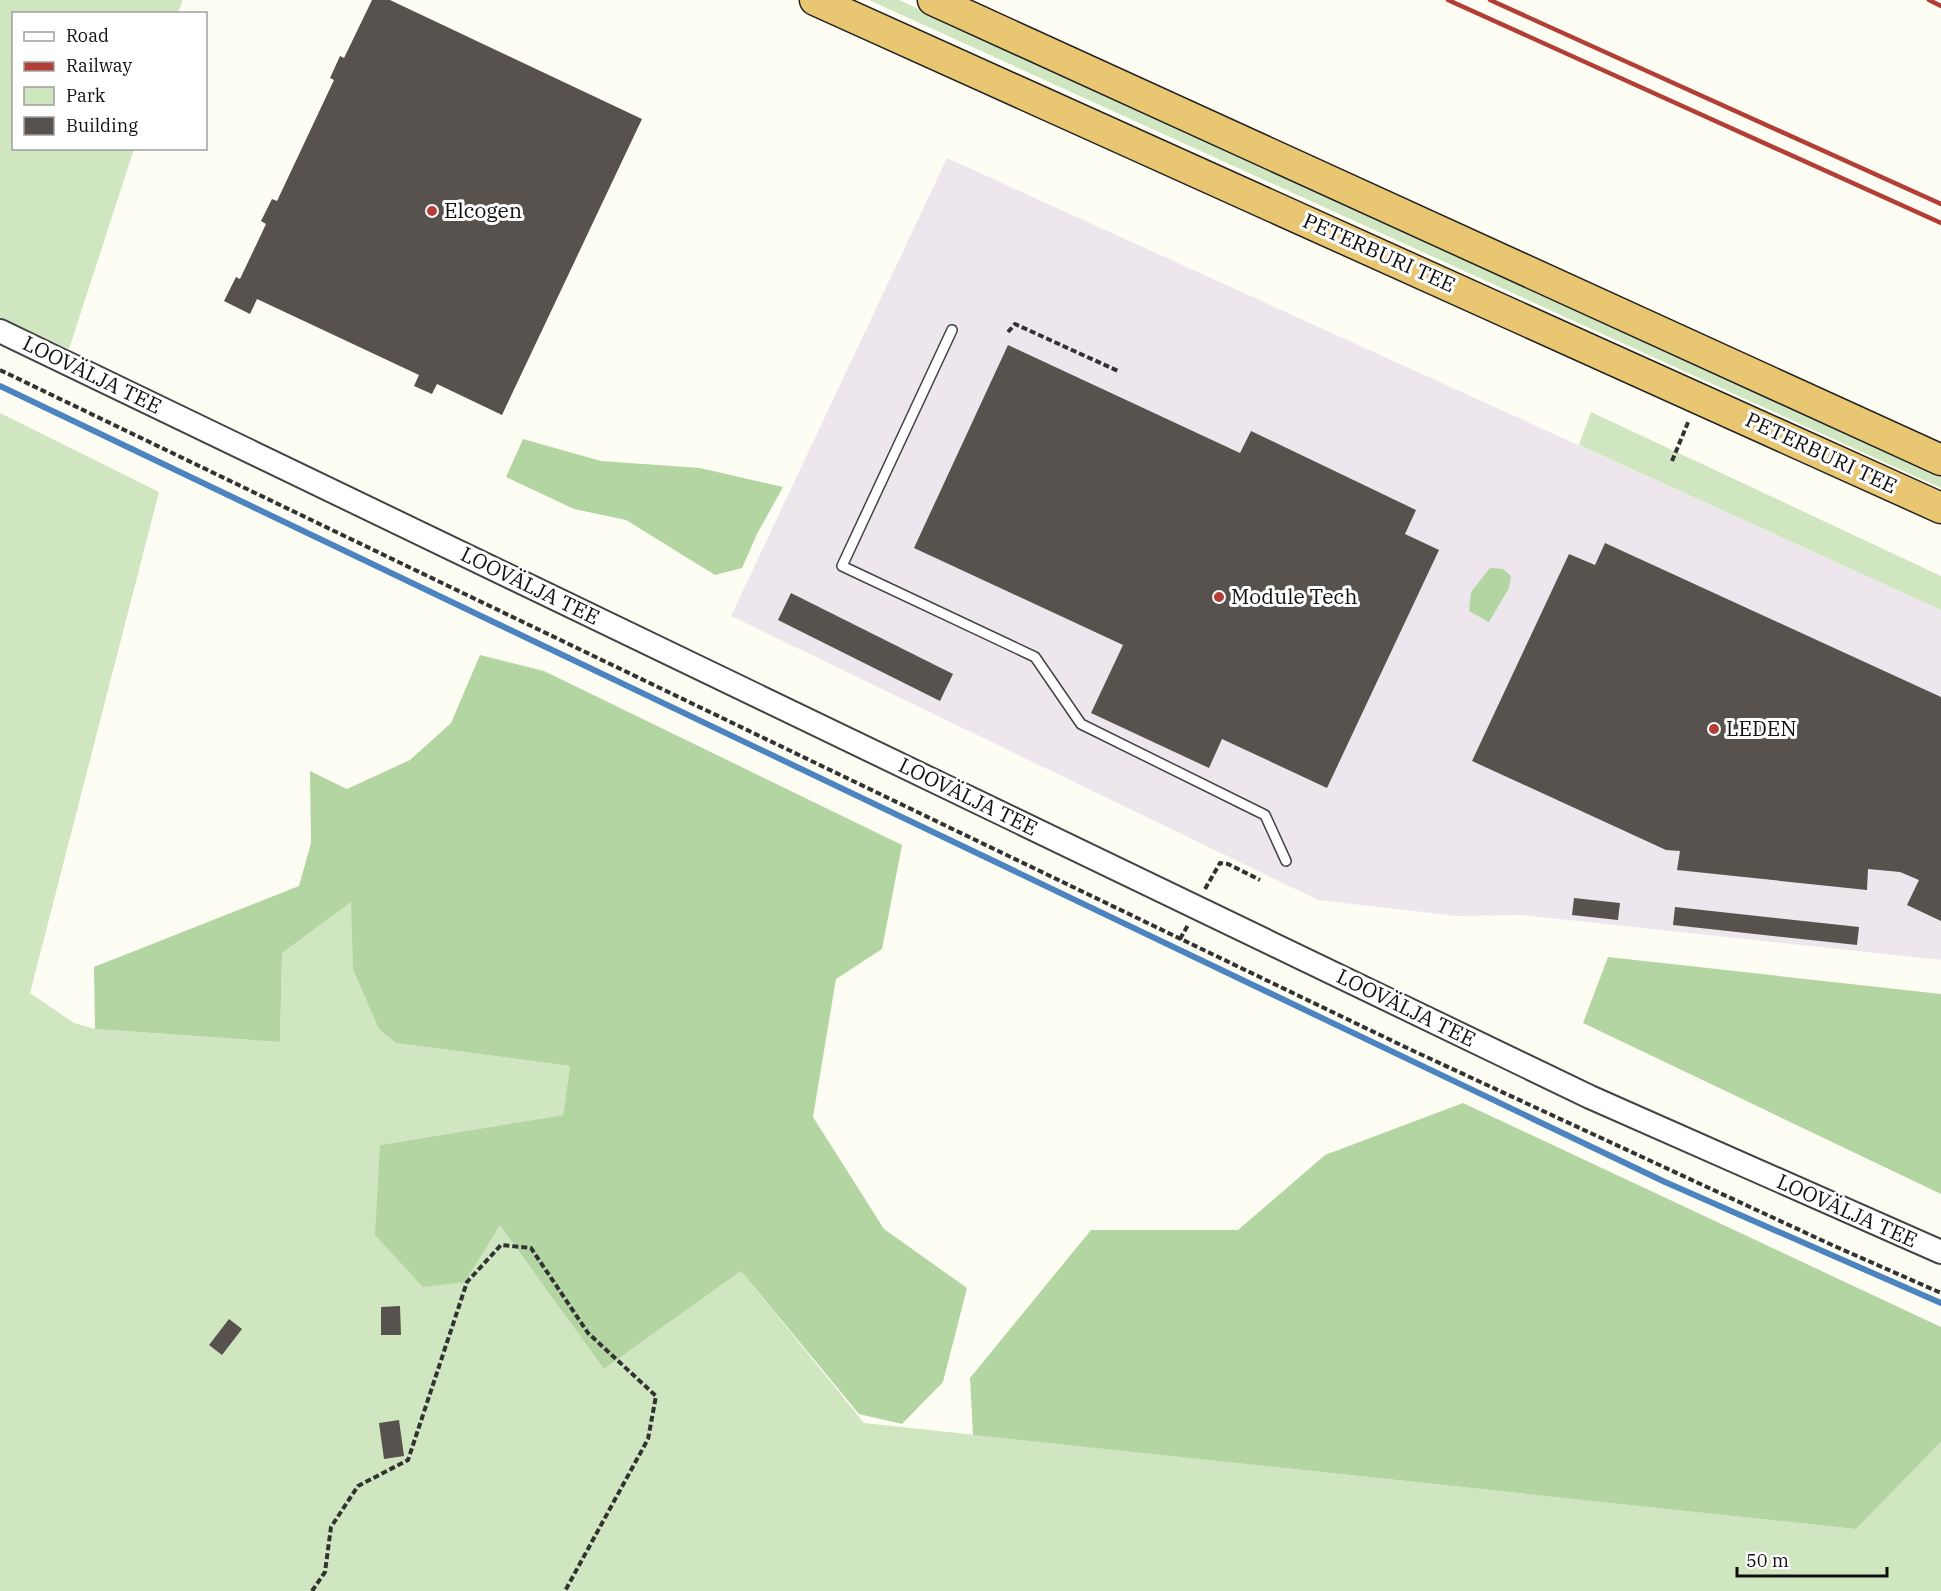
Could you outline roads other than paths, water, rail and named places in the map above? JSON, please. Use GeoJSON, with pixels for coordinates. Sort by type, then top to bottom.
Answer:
{"type":"FeatureCollection","features":[{"type":"Feature","properties":{"kind":"highway","name":"PETERBURI TEE"},"geometry":{"type":"LineString","coordinates":[[815,0],[1941,508]]}},
{"type":"Feature","properties":{"kind":"highway","name":"PETERBURI TEE"},"geometry":{"type":"LineString","coordinates":[[933,0],[1941,460]]}},
{"type":"Feature","properties":{"kind":"street","name":"LOOVÄLJA TEE"},"geometry":{"type":"LineString","coordinates":[[0,331],[1194,912],[1590,1097],[1941,1252]]}},
{"type":"Feature","properties":{"kind":"lane"},"geometry":{"type":"LineString","coordinates":[[952,330],[842,566],[1035,657],[1081,724],[1265,815],[1286,861]]}},
{"type":"Feature","properties":{"kind":"waterway"},"geometry":{"type":"LineString","coordinates":[[0,386],[1665,1182],[1941,1303]]}},
{"type":"Feature","properties":{"kind":"railway"},"geometry":{"type":"LineString","coordinates":[[1448,0],[1941,223]]}},
{"type":"Feature","properties":{"kind":"railway"},"geometry":{"type":"LineString","coordinates":[[1490,0],[1941,204]]}},
{"type":"Feature","properties":{"kind":"railway"},"geometry":{"type":"LineString","coordinates":[[1929,0],[1941,6]]}},
{"type":"Feature","properties":{"kind":"place","name":"Elcogen"},"geometry":{"type":"Point","coordinates":[432,211]}},
{"type":"Feature","properties":{"kind":"place","name":"Module Tech"},"geometry":{"type":"Point","coordinates":[1219,597]}},
{"type":"Feature","properties":{"kind":"place","name":"LEDEN"},"geometry":{"type":"Point","coordinates":[1714,729]}}]}
